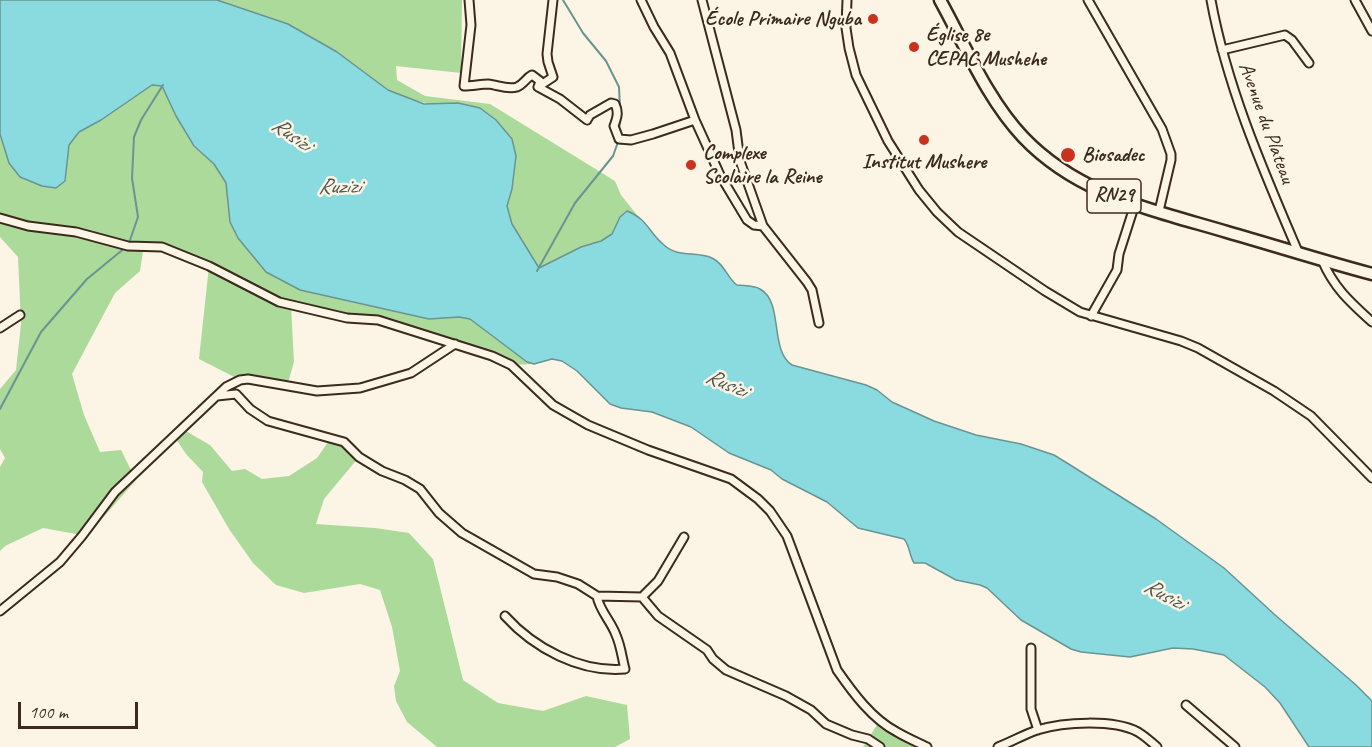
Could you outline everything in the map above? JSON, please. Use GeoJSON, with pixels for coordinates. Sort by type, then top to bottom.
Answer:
{"type":"FeatureCollection","features":[{"type":"Feature","properties":{"kind":"main road","name":"RN29"},"geometry":{"type":"LineString","coordinates":[[940,0],[998,104],[1021,135],[1044,157],[1072,177],[1092,188],[1159,212],[1372,274]]}},
{"type":"Feature","properties":{"kind":"street"},"geometry":{"type":"LineString","coordinates":[[469,0],[471,25],[464,86],[484,84],[512,88],[523,84],[532,75],[540,81],[538,87]]}},
{"type":"Feature","properties":{"kind":"street"},"geometry":{"type":"LineString","coordinates":[[538,87],[553,77],[547,54],[553,0]]}},
{"type":"Feature","properties":{"kind":"street"},"geometry":{"type":"LineString","coordinates":[[641,0],[670,53],[695,120],[720,175],[747,220],[754,225],[763,226]]}},
{"type":"Feature","properties":{"kind":"street"},"geometry":{"type":"LineString","coordinates":[[702,0],[736,130],[740,161],[763,226],[812,290],[819,322]]}},
{"type":"Feature","properties":{"kind":"street"},"geometry":{"type":"LineString","coordinates":[[847,0],[846,28],[856,75],[888,141],[920,190],[937,212],[958,232],[1080,312],[1198,348],[1274,391],[1311,416],[1372,478]]}},
{"type":"Feature","properties":{"kind":"street"},"geometry":{"type":"LineString","coordinates":[[1088,0],[1167,141],[1171,160],[1159,212]]}},
{"type":"Feature","properties":{"kind":"street","name":"Avenue du Plateau"},"geometry":{"type":"LineString","coordinates":[[1211,0],[1222,50],[1237,97],[1299,254]]}},
{"type":"Feature","properties":{"kind":"street"},"geometry":{"type":"LineString","coordinates":[[1355,0],[1372,31]]}},
{"type":"Feature","properties":{"kind":"street"},"geometry":{"type":"LineString","coordinates":[[1222,50],[1285,34],[1309,63]]}},
{"type":"Feature","properties":{"kind":"street"},"geometry":{"type":"LineString","coordinates":[[538,87],[560,99],[587,120],[590,114],[611,103],[615,104],[618,117],[614,126],[619,139],[632,140],[695,120]]}},
{"type":"Feature","properties":{"kind":"street"},"geometry":{"type":"LineString","coordinates":[[1091,316],[1117,270],[1119,254],[1135,204]]}},
{"type":"Feature","properties":{"kind":"street"},"geometry":{"type":"LineString","coordinates":[[0,218],[28,226],[76,232],[128,246],[162,247],[209,266],[279,302],[347,318],[378,320],[492,356],[511,365],[553,405],[588,425],[731,480],[758,499],[770,511],[787,537],[837,670],[849,687],[880,720],[895,732],[927,747]]}},
{"type":"Feature","properties":{"kind":"street"},"geometry":{"type":"LineString","coordinates":[[1322,260],[1330,279],[1344,296],[1372,322]]}},
{"type":"Feature","properties":{"kind":"street"},"geometry":{"type":"LineString","coordinates":[[0,328],[20,315]]}},
{"type":"Feature","properties":{"kind":"street"},"geometry":{"type":"LineString","coordinates":[[0,611],[60,562],[115,492],[226,387],[248,379],[317,392],[360,388],[411,373],[455,344]]}},
{"type":"Feature","properties":{"kind":"street"},"geometry":{"type":"LineString","coordinates":[[217,396],[236,394],[250,409],[268,421],[344,442],[359,457],[420,489],[439,513],[454,527],[485,548],[507,557],[534,574],[557,577],[578,584],[597,596],[642,597],[658,581],[684,537]]}},
{"type":"Feature","properties":{"kind":"street"},"geometry":{"type":"LineString","coordinates":[[505,616],[519,632],[533,642],[583,666],[611,670],[625,669],[617,636],[608,617],[598,605],[597,596]]}},
{"type":"Feature","properties":{"kind":"street"},"geometry":{"type":"LineString","coordinates":[[642,597],[658,616],[707,650],[713,659],[726,670],[786,696],[812,710],[826,724],[868,739],[880,747]]}},
{"type":"Feature","properties":{"kind":"street"},"geometry":{"type":"LineString","coordinates":[[1031,648],[1031,710],[1038,730]]}},
{"type":"Feature","properties":{"kind":"street"},"geometry":{"type":"LineString","coordinates":[[1186,705],[1235,747]]}},
{"type":"Feature","properties":{"kind":"street"},"geometry":{"type":"LineString","coordinates":[[998,747],[1038,730],[1089,723],[1110,724],[1138,732],[1157,747]]}},
{"type":"Feature","properties":{"kind":"green space"},"geometry":{"type":"Polygon","coordinates":[[[217,0],[462,0],[461,73],[396,66],[397,80],[425,96],[490,104],[615,181],[621,195],[637,215],[626,211],[620,217],[613,234],[539,268],[512,224],[507,206],[512,189],[516,156],[457,103],[432,104],[399,95],[367,76],[217,0]]]}},
{"type":"Feature","properties":{"kind":"green space"},"geometry":{"type":"Polygon","coordinates":[[[152,85],[162,86],[193,146],[214,164],[226,183],[230,222],[266,272],[300,290],[429,319],[459,317],[470,319],[527,362],[534,364],[511,365],[378,320],[291,306],[294,362],[287,386],[240,380],[199,359],[209,266],[171,250],[144,245],[140,271],[115,293],[72,374],[84,415],[100,452],[121,450],[136,480],[87,536],[43,528],[5,546],[0,551],[0,467],[5,458],[0,449],[0,389],[16,370],[21,324],[18,257],[0,237],[0,134],[9,163],[65,181],[69,145],[79,132],[101,120],[152,85]]]}},
{"type":"Feature","properties":{"kind":"green space"},"geometry":{"type":"Polygon","coordinates":[[[184,430],[210,445],[232,471],[245,469],[262,479],[289,476],[317,458],[331,438],[344,442],[359,457],[324,499],[316,524],[409,533],[433,559],[463,680],[498,703],[543,711],[586,696],[627,705],[630,739],[615,747],[437,747],[407,722],[396,701],[394,686],[400,671],[392,627],[380,590],[360,584],[304,593],[276,585],[253,563],[229,529],[202,482],[203,472],[176,439],[184,430]]]}},
{"type":"Feature","properties":{"kind":"green space"},"geometry":{"type":"Polygon","coordinates":[[[880,720],[916,741],[913,747],[863,747],[880,720]]]}},
{"type":"Feature","properties":{"kind":"water","name":"Ruzizi"},"geometry":{"type":"Polygon","coordinates":[[[0,0],[217,0],[288,24],[337,52],[388,90],[424,104],[458,103],[480,108],[496,120],[512,139],[516,156],[512,189],[507,206],[512,224],[539,268],[612,234],[620,217],[627,211],[644,222],[669,249],[712,258],[737,285],[752,286],[767,295],[775,315],[781,349],[785,358],[792,365],[866,385],[877,390],[892,402],[934,421],[976,435],[1021,444],[1054,455],[1156,519],[1224,568],[1372,701],[1372,747],[1309,747],[1280,703],[1265,687],[1224,655],[1173,648],[1130,657],[1071,649],[1021,620],[987,588],[956,580],[925,563],[914,563],[904,539],[858,528],[827,502],[782,479],[771,470],[729,453],[691,427],[652,412],[621,408],[610,404],[577,371],[562,361],[552,359],[534,364],[527,362],[470,319],[459,317],[429,319],[300,290],[266,272],[238,238],[230,222],[226,183],[214,164],[194,146],[162,86],[152,85],[101,120],[79,132],[69,145],[65,181],[56,188],[42,186],[20,177],[9,163],[0,134],[0,0]]]}},
{"type":"Feature","properties":{"kind":"waterway"},"geometry":{"type":"LineString","coordinates":[[563,0],[583,33],[606,61],[619,87],[620,109]]}},
{"type":"Feature","properties":{"kind":"waterway"},"geometry":{"type":"LineString","coordinates":[[129,243],[138,217],[132,178],[134,137],[141,120],[163,85]]}},
{"type":"Feature","properties":{"kind":"waterway"},"geometry":{"type":"LineString","coordinates":[[619,133],[620,115]]}},
{"type":"Feature","properties":{"kind":"waterway"},"geometry":{"type":"LineString","coordinates":[[537,271],[575,203],[613,156],[618,142]]}},
{"type":"Feature","properties":{"kind":"waterway"},"geometry":{"type":"LineString","coordinates":[[0,409],[41,332],[87,279],[126,247]]}},
{"type":"Feature","properties":{"kind":"place","name":"École Primaire Nguba"},"geometry":{"type":"Point","coordinates":[873,19]}},
{"type":"Feature","properties":{"kind":"place","name":"Église 8e CEPAC Mushehe"},"geometry":{"type":"Point","coordinates":[914,47]}},
{"type":"Feature","properties":{"kind":"place","name":"Institut Mushere"},"geometry":{"type":"Point","coordinates":[924,140]}},
{"type":"Feature","properties":{"kind":"place","name":"Biosadec"},"geometry":{"type":"Point","coordinates":[1068,155]}},
{"type":"Feature","properties":{"kind":"place","name":"Complexe Scolaire la Reine"},"geometry":{"type":"Point","coordinates":[691,165]}},
{"type":"Feature","properties":{"kind":"water label","name":"Rusizi"},"geometry":{"type":"Point","coordinates":[291,135]}},
{"type":"Feature","properties":{"kind":"water label","name":"Rusizi"},"geometry":{"type":"Point","coordinates":[726,384]}},
{"type":"Feature","properties":{"kind":"water label","name":"Rusizi"},"geometry":{"type":"Point","coordinates":[1164,595]}}]}
